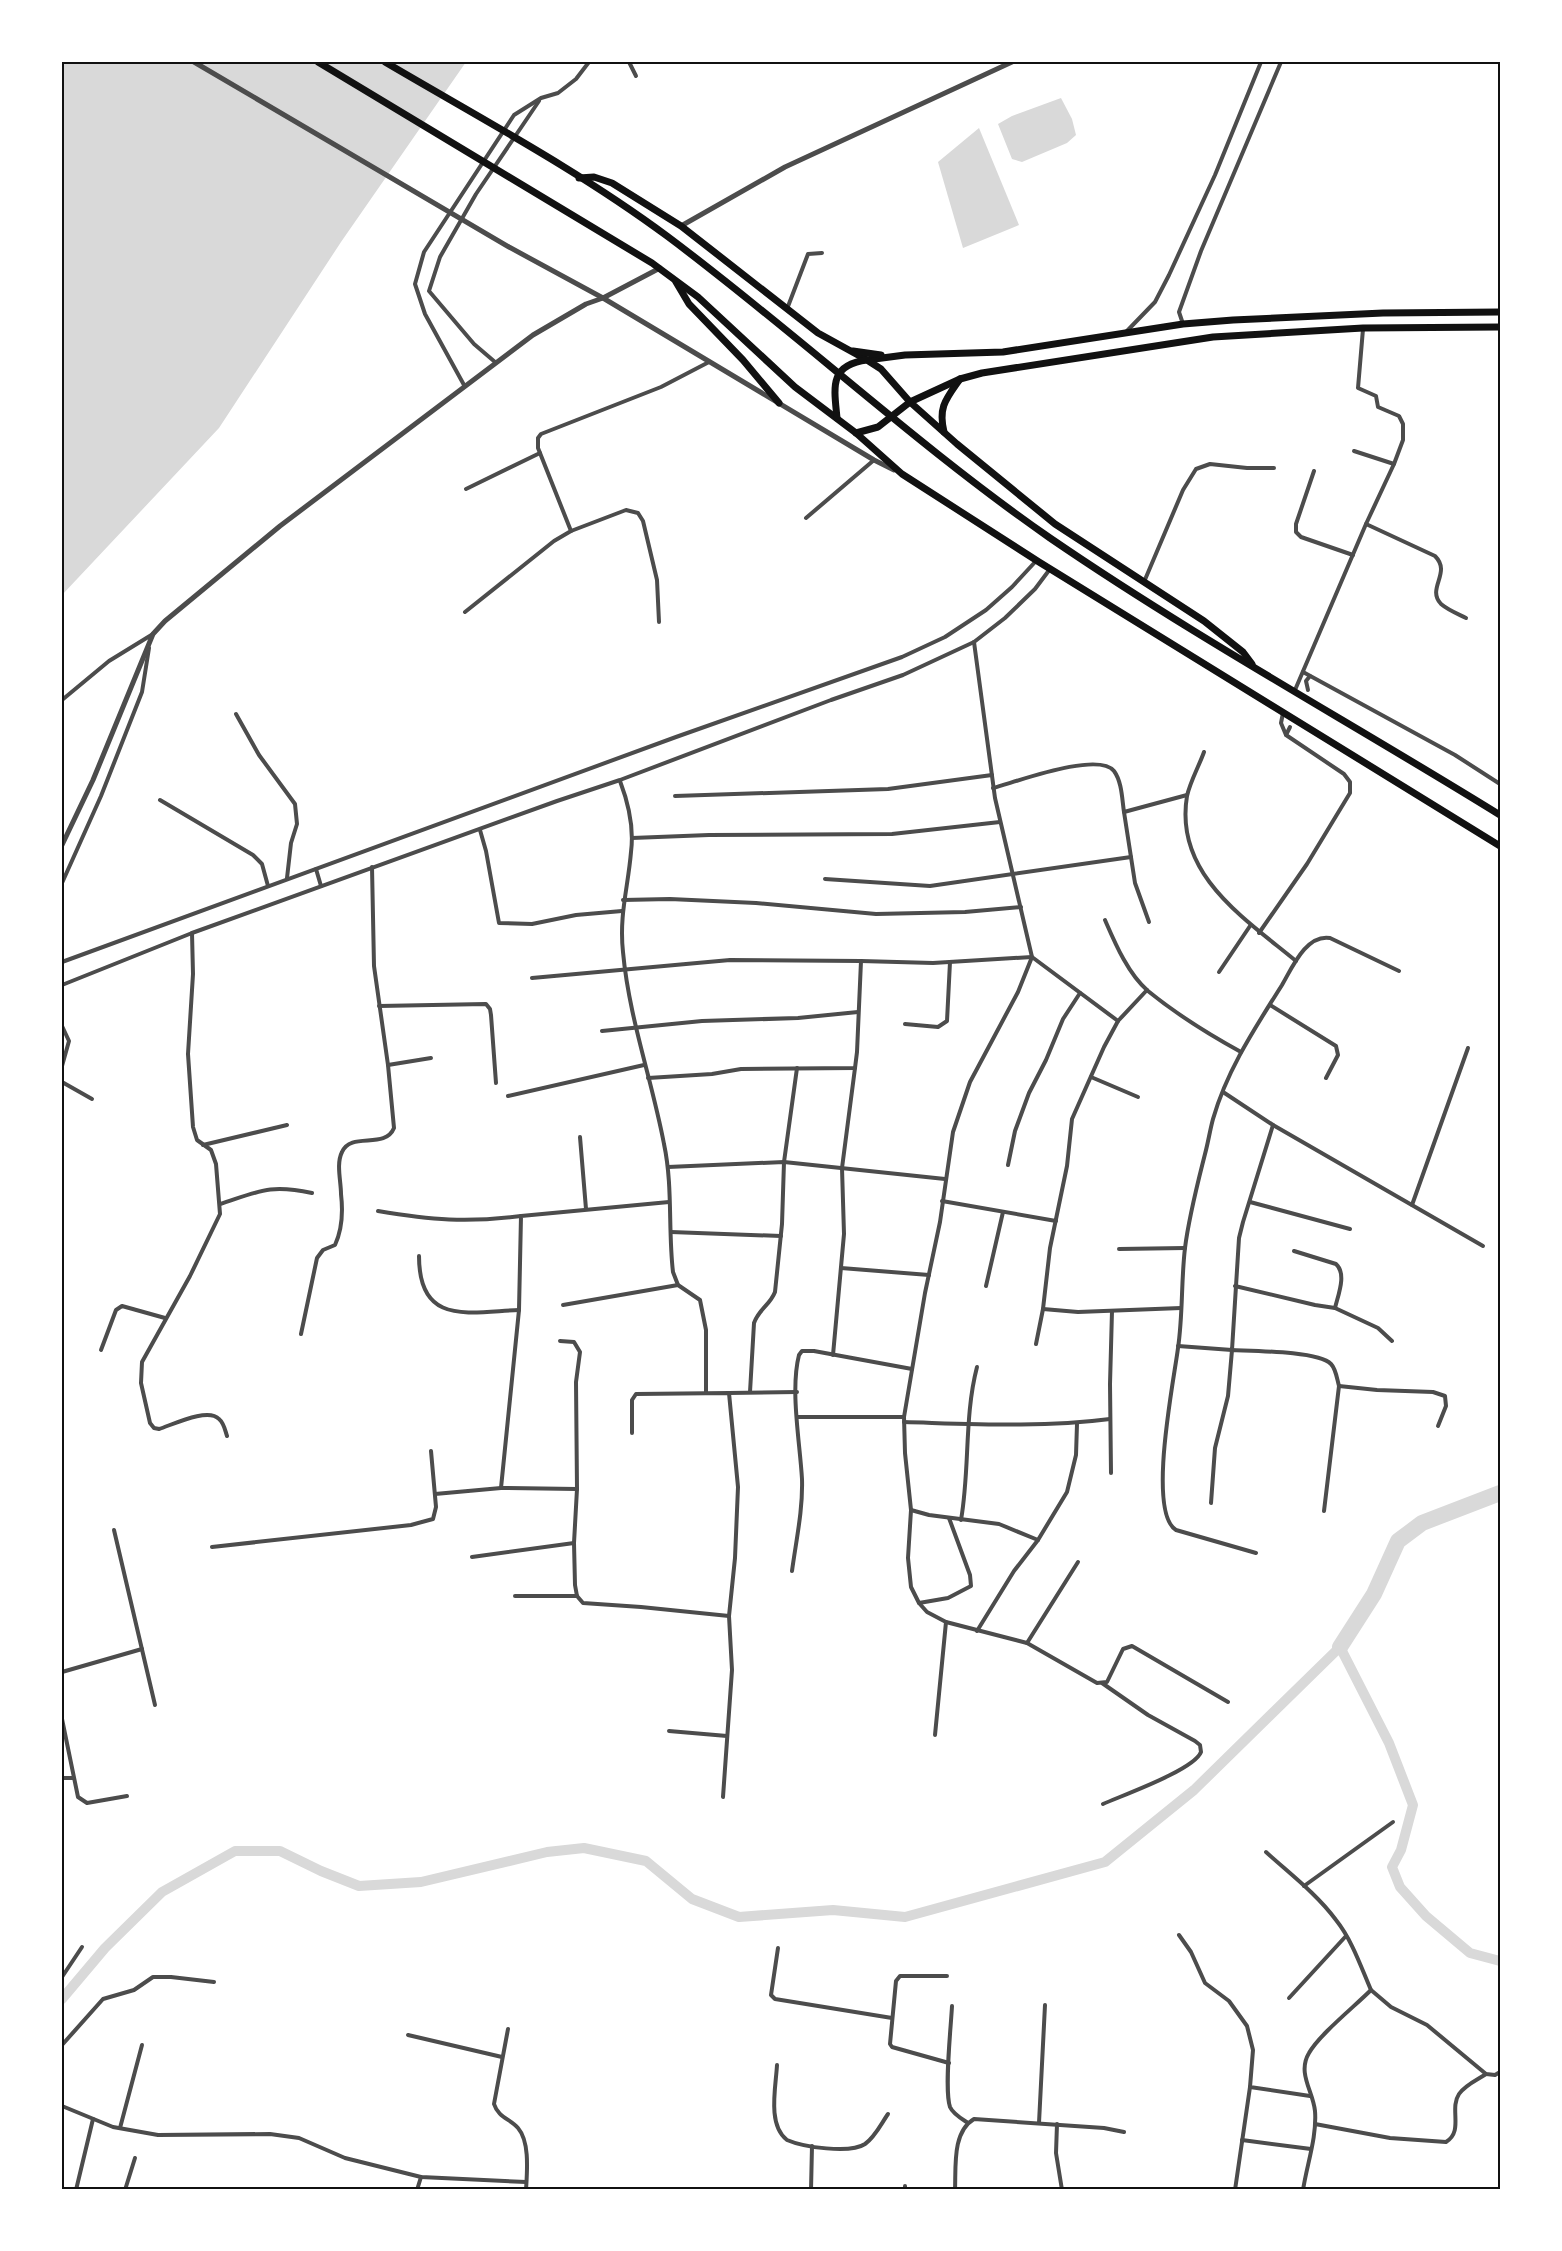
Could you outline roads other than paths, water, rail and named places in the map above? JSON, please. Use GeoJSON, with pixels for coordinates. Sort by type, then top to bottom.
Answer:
{"type":"FeatureCollection","features":[{"type":"Feature","properties":{"kind":"highway"},"geometry":{"type":"LineString","coordinates":[[318,62],[660,268],[698,297],[795,387],[856,433],[902,474],[1049,568],[1500,846]]}},
{"type":"Feature","properties":{"kind":"highway"},"geometry":{"type":"LineString","coordinates":[[385,62],[551,160],[670,239],[796,341],[866,394],[956,469],[1049,537],[1228,653],[1295,690],[1500,815]]}},
{"type":"Feature","properties":{"kind":"highway"},"geometry":{"type":"LineString","coordinates":[[579,178],[594,177],[612,183],[681,226],[818,333],[882,369],[910,402],[1055,524],[1221,634],[1243,652],[1255,668]]}},
{"type":"Feature","properties":{"kind":"highway"},"geometry":{"type":"LineString","coordinates":[[674,279],[689,304],[743,360],[779,403]]}},
{"type":"Feature","properties":{"kind":"highway"},"geometry":{"type":"LineString","coordinates":[[837,418],[834,388],[836,377],[850,363],[867,360],[1003,352],[1183,324],[1279,316],[1500,311]]}},
{"type":"Feature","properties":{"kind":"highway"},"geometry":{"type":"LineString","coordinates":[[856,433],[878,427],[910,402],[960,379],[1000,370],[1233,335],[1363,328],[1500,327]]}},
{"type":"Feature","properties":{"kind":"highway"},"geometry":{"type":"LineString","coordinates":[[841,347],[851,351],[893,357]]}},
{"type":"Feature","properties":{"kind":"highway"},"geometry":{"type":"LineString","coordinates":[[944,432],[942,421],[944,402],[960,379]]}},
{"type":"Feature","properties":{"kind":"street"},"geometry":{"type":"LineString","coordinates":[[194,62],[508,247],[603,298],[874,460],[902,474]]}},
{"type":"Feature","properties":{"kind":"street"},"geometry":{"type":"LineString","coordinates":[[464,385],[425,314],[415,284],[424,252],[514,115],[541,98],[558,93],[576,79],[590,62]]}},
{"type":"Feature","properties":{"kind":"street"},"geometry":{"type":"LineString","coordinates":[[629,62],[636,76]]}},
{"type":"Feature","properties":{"kind":"street"},"geometry":{"type":"LineString","coordinates":[[681,226],[785,167],[1012,62]]}},
{"type":"Feature","properties":{"kind":"street"},"geometry":{"type":"LineString","coordinates":[[1124,334],[1155,302],[1169,275],[1215,175],[1261,62]]}},
{"type":"Feature","properties":{"kind":"street"},"geometry":{"type":"LineString","coordinates":[[1183,324],[1179,312],[1184,297],[1281,62]]}},
{"type":"Feature","properties":{"kind":"street"},"geometry":{"type":"LineString","coordinates":[[495,362],[468,337],[429,291],[440,257],[476,194],[541,98]]}},
{"type":"Feature","properties":{"kind":"street"},"geometry":{"type":"LineString","coordinates":[[787,309],[808,254],[822,253]]}},
{"type":"Feature","properties":{"kind":"street"},"geometry":{"type":"LineString","coordinates":[[62,700],[109,661],[153,634],[220,574],[495,362],[533,335],[586,304],[603,298],[660,268]]}},
{"type":"Feature","properties":{"kind":"street"},"geometry":{"type":"LineString","coordinates":[[1295,690],[1403,440],[1401,420],[1395,414],[1378,407],[1376,396],[1358,387],[1363,328]]}},
{"type":"Feature","properties":{"kind":"street"},"geometry":{"type":"LineString","coordinates":[[571,531],[540,453],[538,438],[546,431],[661,387],[708,362]]}},
{"type":"Feature","properties":{"kind":"street"},"geometry":{"type":"LineString","coordinates":[[1354,451],[1394,464]]}},
{"type":"Feature","properties":{"kind":"street"},"geometry":{"type":"LineString","coordinates":[[466,489],[540,453]]}},
{"type":"Feature","properties":{"kind":"street"},"geometry":{"type":"LineString","coordinates":[[806,518],[874,460]]}},
{"type":"Feature","properties":{"kind":"street"},"geometry":{"type":"LineString","coordinates":[[1144,583],[1183,490],[1196,469],[1210,464],[1274,468]]}},
{"type":"Feature","properties":{"kind":"street"},"geometry":{"type":"LineString","coordinates":[[1314,471],[1296,524],[1296,532],[1301,537],[1353,555]]}},
{"type":"Feature","properties":{"kind":"street"},"geometry":{"type":"LineString","coordinates":[[465,612],[554,541],[571,531],[626,510],[638,513],[643,521],[657,580],[659,622]]}},
{"type":"Feature","properties":{"kind":"street"},"geometry":{"type":"LineString","coordinates":[[1366,524],[1435,556],[1442,567],[1436,594],[1438,600],[1443,606],[1466,618]]}},
{"type":"Feature","properties":{"kind":"street"},"geometry":{"type":"LineString","coordinates":[[62,962],[134,933],[902,657],[945,637],[986,610],[1012,588],[1038,561]]}},
{"type":"Feature","properties":{"kind":"street"},"geometry":{"type":"LineString","coordinates":[[62,985],[192,933],[620,780],[903,675],[974,642],[1005,618],[1035,589],[1049,568]]}},
{"type":"Feature","properties":{"kind":"street"},"geometry":{"type":"LineString","coordinates":[[62,844],[93,780],[153,634]]}},
{"type":"Feature","properties":{"kind":"street"},"geometry":{"type":"LineString","coordinates":[[974,642],[993,788],[1032,957],[1018,992],[970,1082],[953,1132],[904,1420],[911,1510],[908,1558],[911,1587],[919,1603],[927,1612],[946,1622],[1027,1643],[1093,1681],[1102,1683],[1148,1715],[1200,1745],[1202,1752],[1194,1762],[1103,1804]]}},
{"type":"Feature","properties":{"kind":"street"},"geometry":{"type":"LineString","coordinates":[[62,883],[101,796],[142,692],[149,643]]}},
{"type":"Feature","properties":{"kind":"street"},"geometry":{"type":"LineString","coordinates":[[1303,672],[1455,754],[1500,784]]}},
{"type":"Feature","properties":{"kind":"street"},"geometry":{"type":"LineString","coordinates":[[1308,690],[1306,681],[1310,676]]}},
{"type":"Feature","properties":{"kind":"street"},"geometry":{"type":"LineString","coordinates":[[1259,933],[1307,864],[1350,793],[1350,782],[1344,774],[1286,735],[1281,723],[1283,712]]}},
{"type":"Feature","properties":{"kind":"street"},"geometry":{"type":"LineString","coordinates":[[236,714],[259,755],[295,804],[297,824],[291,843],[287,878]]}},
{"type":"Feature","properties":{"kind":"street"},"geometry":{"type":"LineString","coordinates":[[1286,735],[1290,727]]}},
{"type":"Feature","properties":{"kind":"street"},"geometry":{"type":"LineString","coordinates":[[1204,752],[1188,795],[1187,826],[1193,857],[1221,897],[1250,926],[1296,961]]}},
{"type":"Feature","properties":{"kind":"street"},"geometry":{"type":"LineString","coordinates":[[993,788],[1074,766],[1099,764],[1110,768],[1119,782],[1135,883],[1149,922]]}},
{"type":"Feature","properties":{"kind":"street"},"geometry":{"type":"LineString","coordinates":[[675,796],[888,789],[992,776]]}},
{"type":"Feature","properties":{"kind":"street"},"geometry":{"type":"LineString","coordinates":[[620,780],[627,802],[632,838],[622,911],[625,971],[635,1027],[665,1146],[673,1272],[678,1285],[700,1300],[702,1307],[706,1330],[706,1392]]}},
{"type":"Feature","properties":{"kind":"street"},"geometry":{"type":"LineString","coordinates":[[1124,812],[1188,795]]}},
{"type":"Feature","properties":{"kind":"street"},"geometry":{"type":"LineString","coordinates":[[160,800],[253,855],[262,864],[268,886]]}},
{"type":"Feature","properties":{"kind":"street"},"geometry":{"type":"LineString","coordinates":[[632,838],[709,835],[891,834],[1000,822]]}},
{"type":"Feature","properties":{"kind":"street"},"geometry":{"type":"LineString","coordinates":[[480,830],[499,923],[532,924],[576,915],[622,911]]}},
{"type":"Feature","properties":{"kind":"street"},"geometry":{"type":"LineString","coordinates":[[825,879],[917,886],[1131,857]]}},
{"type":"Feature","properties":{"kind":"street"},"geometry":{"type":"LineString","coordinates":[[301,1334],[317,1258],[321,1252],[335,1245],[338,1239],[342,1205],[341,1152],[346,1145],[352,1143],[386,1137],[392,1134],[394,1128],[374,966],[372,867]]}},
{"type":"Feature","properties":{"kind":"street"},"geometry":{"type":"LineString","coordinates":[[316,869],[321,886]]}},
{"type":"Feature","properties":{"kind":"street"},"geometry":{"type":"LineString","coordinates":[[623,900],[670,899],[756,903],[876,914],[965,912],[1021,907]]}},
{"type":"Feature","properties":{"kind":"street"},"geometry":{"type":"LineString","coordinates":[[1105,920],[1130,968],[1147,990],[1204,1031],[1241,1052]]}},
{"type":"Feature","properties":{"kind":"street"},"geometry":{"type":"LineString","coordinates":[[1219,972],[1250,926]]}},
{"type":"Feature","properties":{"kind":"street"},"geometry":{"type":"LineString","coordinates":[[192,933],[188,1068],[193,1127],[197,1140],[211,1150],[216,1164],[220,1204],[218,1222],[145,1354],[141,1367],[141,1383],[152,1427],[159,1429],[199,1415],[213,1415],[219,1419],[227,1436]]}},
{"type":"Feature","properties":{"kind":"street"},"geometry":{"type":"LineString","coordinates":[[1256,1553],[1176,1530],[1168,1522],[1165,1512],[1166,1420],[1178,1346],[1185,1248],[1191,1210],[1213,1118],[1241,1052],[1296,961],[1312,942],[1325,937],[1399,971]]}},
{"type":"Feature","properties":{"kind":"street"},"geometry":{"type":"LineString","coordinates":[[532,978],[730,960],[950,962],[1032,957],[1118,1021]]}},
{"type":"Feature","properties":{"kind":"street"},"geometry":{"type":"LineString","coordinates":[[833,1355],[844,1234],[842,1168],[855,1068],[861,961]]}},
{"type":"Feature","properties":{"kind":"street"},"geometry":{"type":"LineString","coordinates":[[905,1024],[938,1027],[947,1021],[950,962]]}},
{"type":"Feature","properties":{"kind":"street"},"geometry":{"type":"LineString","coordinates":[[1036,1344],[1043,1309],[1050,1248],[1067,1166],[1072,1119],[1118,1021],[1147,990]]}},
{"type":"Feature","properties":{"kind":"street"},"geometry":{"type":"LineString","coordinates":[[1008,1165],[1015,1131],[1029,1093],[1064,1019],[1080,993]]}},
{"type":"Feature","properties":{"kind":"street"},"geometry":{"type":"LineString","coordinates":[[379,1006],[486,1004],[491,1015],[496,1083]]}},
{"type":"Feature","properties":{"kind":"street"},"geometry":{"type":"LineString","coordinates":[[1270,1005],[1336,1046],[1338,1054],[1326,1078]]}},
{"type":"Feature","properties":{"kind":"street"},"geometry":{"type":"LineString","coordinates":[[602,1031],[736,1019],[798,1018],[858,1012]]}},
{"type":"Feature","properties":{"kind":"street"},"geometry":{"type":"LineString","coordinates":[[62,1026],[69,1041],[62,1066]]}},
{"type":"Feature","properties":{"kind":"street"},"geometry":{"type":"LineString","coordinates":[[1412,1205],[1468,1048]]}},
{"type":"Feature","properties":{"kind":"street"},"geometry":{"type":"LineString","coordinates":[[388,1065],[431,1058]]}},
{"type":"Feature","properties":{"kind":"street"},"geometry":{"type":"LineString","coordinates":[[508,1096],[644,1065]]}},
{"type":"Feature","properties":{"kind":"street"},"geometry":{"type":"LineString","coordinates":[[750,1392],[754,1323],[757,1315],[775,1292],[781,1236],[784,1162],[797,1068]]}},
{"type":"Feature","properties":{"kind":"street"},"geometry":{"type":"LineString","coordinates":[[648,1078],[712,1074],[741,1069],[855,1068]]}},
{"type":"Feature","properties":{"kind":"street"},"geometry":{"type":"LineString","coordinates":[[1091,1077],[1138,1097]]}},
{"type":"Feature","properties":{"kind":"street"},"geometry":{"type":"LineString","coordinates":[[62,1082],[92,1099]]}},
{"type":"Feature","properties":{"kind":"street"},"geometry":{"type":"LineString","coordinates":[[1223,1092],[1273,1125],[1483,1245]]}},
{"type":"Feature","properties":{"kind":"street"},"geometry":{"type":"LineString","coordinates":[[202,1145],[287,1125]]}},
{"type":"Feature","properties":{"kind":"street"},"geometry":{"type":"LineString","coordinates":[[1211,1503],[1215,1449],[1228,1396],[1239,1238],[1273,1125]]}},
{"type":"Feature","properties":{"kind":"street"},"geometry":{"type":"LineString","coordinates":[[580,1137],[586,1209]]}},
{"type":"Feature","properties":{"kind":"street"},"geometry":{"type":"LineString","coordinates":[[668,1167],[784,1162],[945,1179]]}},
{"type":"Feature","properties":{"kind":"street"},"geometry":{"type":"LineString","coordinates":[[220,1204],[269,1188],[288,1188],[312,1193]]}},
{"type":"Feature","properties":{"kind":"street"},"geometry":{"type":"LineString","coordinates":[[942,1201],[1056,1221]]}},
{"type":"Feature","properties":{"kind":"street"},"geometry":{"type":"LineString","coordinates":[[378,1211],[442,1220],[478,1220],[669,1202]]}},
{"type":"Feature","properties":{"kind":"street"},"geometry":{"type":"LineString","coordinates":[[1250,1202],[1350,1229]]}},
{"type":"Feature","properties":{"kind":"street"},"geometry":{"type":"LineString","coordinates":[[986,1286],[1003,1212]]}},
{"type":"Feature","properties":{"kind":"street"},"geometry":{"type":"LineString","coordinates":[[501,1488],[519,1310],[521,1216]]}},
{"type":"Feature","properties":{"kind":"street"},"geometry":{"type":"LineString","coordinates":[[671,1232],[781,1236]]}},
{"type":"Feature","properties":{"kind":"street"},"geometry":{"type":"LineString","coordinates":[[1119,1249],[1185,1248]]}},
{"type":"Feature","properties":{"kind":"street"},"geometry":{"type":"LineString","coordinates":[[1294,1251],[1336,1264],[1340,1268],[1342,1275],[1335,1308]]}},
{"type":"Feature","properties":{"kind":"street"},"geometry":{"type":"LineString","coordinates":[[419,1256],[419,1275],[422,1285],[428,1296],[444,1310],[468,1312],[519,1310]]}},
{"type":"Feature","properties":{"kind":"street"},"geometry":{"type":"LineString","coordinates":[[841,1268],[929,1275]]}},
{"type":"Feature","properties":{"kind":"street"},"geometry":{"type":"LineString","coordinates":[[563,1305],[678,1285]]}},
{"type":"Feature","properties":{"kind":"street"},"geometry":{"type":"LineString","coordinates":[[1235,1286],[1335,1308],[1378,1328],[1392,1341]]}},
{"type":"Feature","properties":{"kind":"street"},"geometry":{"type":"LineString","coordinates":[[101,1350],[116,1310],[122,1306],[165,1318]]}},
{"type":"Feature","properties":{"kind":"street"},"geometry":{"type":"LineString","coordinates":[[1043,1309],[1112,1311],[1181,1308]]}},
{"type":"Feature","properties":{"kind":"street"},"geometry":{"type":"LineString","coordinates":[[1111,1473],[1112,1311]]}},
{"type":"Feature","properties":{"kind":"street"},"geometry":{"type":"LineString","coordinates":[[560,1341],[574,1342],[580,1352],[576,1382],[574,1543],[577,1596],[588,1605],[641,1607],[729,1616]]}},
{"type":"Feature","properties":{"kind":"street"},"geometry":{"type":"LineString","coordinates":[[1178,1346],[1307,1355],[1322,1358],[1334,1367],[1339,1386],[1324,1511]]}},
{"type":"Feature","properties":{"kind":"street"},"geometry":{"type":"LineString","coordinates":[[792,1571],[802,1481],[797,1392],[798,1361],[802,1351],[814,1351],[912,1369]]}},
{"type":"Feature","properties":{"kind":"street"},"geometry":{"type":"LineString","coordinates":[[960,1520],[963,1504],[967,1424],[977,1367]]}},
{"type":"Feature","properties":{"kind":"street"},"geometry":{"type":"LineString","coordinates":[[1339,1386],[1433,1392],[1444,1396],[1446,1406],[1438,1426]]}},
{"type":"Feature","properties":{"kind":"street"},"geometry":{"type":"LineString","coordinates":[[632,1432],[632,1400],[635,1395],[797,1392]]}},
{"type":"Feature","properties":{"kind":"street"},"geometry":{"type":"LineString","coordinates":[[723,1797],[732,1670],[729,1616],[735,1558],[738,1487],[729,1393]]}},
{"type":"Feature","properties":{"kind":"street"},"geometry":{"type":"LineString","coordinates":[[797,1417],[1024,1426],[1077,1424],[1110,1419]]}},
{"type":"Feature","properties":{"kind":"street"},"geometry":{"type":"LineString","coordinates":[[976,1631],[1014,1571],[1038,1540],[1066,1492],[1076,1455],[1077,1424]]}},
{"type":"Feature","properties":{"kind":"street"},"geometry":{"type":"LineString","coordinates":[[212,1547],[424,1523],[433,1519],[435,1514],[431,1451]]}},
{"type":"Feature","properties":{"kind":"street"},"geometry":{"type":"LineString","coordinates":[[435,1494],[501,1488],[576,1489]]}},
{"type":"Feature","properties":{"kind":"street"},"geometry":{"type":"LineString","coordinates":[[911,1510],[960,1520],[999,1524],[1038,1540]]}},
{"type":"Feature","properties":{"kind":"street"},"geometry":{"type":"LineString","coordinates":[[919,1603],[948,1598],[970,1586],[970,1575],[949,1518]]}},
{"type":"Feature","properties":{"kind":"street"},"geometry":{"type":"LineString","coordinates":[[114,1530],[155,1705]]}},
{"type":"Feature","properties":{"kind":"street"},"geometry":{"type":"LineString","coordinates":[[472,1557],[574,1543]]}},
{"type":"Feature","properties":{"kind":"street"},"geometry":{"type":"LineString","coordinates":[[1027,1643],[1078,1562]]}},
{"type":"Feature","properties":{"kind":"street"},"geometry":{"type":"LineString","coordinates":[[515,1596],[577,1596]]}},
{"type":"Feature","properties":{"kind":"street"},"geometry":{"type":"LineString","coordinates":[[934,1735],[946,1622]]}},
{"type":"Feature","properties":{"kind":"street"},"geometry":{"type":"LineString","coordinates":[[1102,1683],[1107,1682],[1110,1678],[1123,1650],[1132,1646],[1228,1702]]}},
{"type":"Feature","properties":{"kind":"street"},"geometry":{"type":"LineString","coordinates":[[62,1672],[142,1649]]}},
{"type":"Feature","properties":{"kind":"street"},"geometry":{"type":"LineString","coordinates":[[62,1719],[78,1797],[83,1802],[127,1796]]}},
{"type":"Feature","properties":{"kind":"street"},"geometry":{"type":"LineString","coordinates":[[669,1731],[727,1736]]}},
{"type":"Feature","properties":{"kind":"street"},"geometry":{"type":"LineString","coordinates":[[62,1778],[73,1778]]}},
{"type":"Feature","properties":{"kind":"street"},"geometry":{"type":"LineString","coordinates":[[1304,1886],[1393,1822]]}},
{"type":"Feature","properties":{"kind":"street"},"geometry":{"type":"LineString","coordinates":[[1266,1852],[1336,1919],[1346,1935],[1371,1990],[1391,2007],[1439,2034],[1486,2074],[1496,2075],[1500,2072]]}},
{"type":"Feature","properties":{"kind":"street"},"geometry":{"type":"LineString","coordinates":[[1179,1935],[1205,1983],[1229,2001],[1247,2026],[1253,2043],[1250,2087],[1235,2190]]}},
{"type":"Feature","properties":{"kind":"street"},"geometry":{"type":"LineString","coordinates":[[1289,1998],[1346,1935]]}},
{"type":"Feature","properties":{"kind":"street"},"geometry":{"type":"LineString","coordinates":[[62,1977],[82,1947]]}},
{"type":"Feature","properties":{"kind":"street"},"geometry":{"type":"LineString","coordinates":[[778,1948],[771,1995],[775,1999],[892,2018]]}},
{"type":"Feature","properties":{"kind":"street"},"geometry":{"type":"LineString","coordinates":[[947,1976],[900,1976],[896,1981],[890,2044],[892,2048],[949,2062]]}},
{"type":"Feature","properties":{"kind":"street"},"geometry":{"type":"LineString","coordinates":[[62,2045],[104,1999],[134,1990],[153,1977],[214,1982]]}},
{"type":"Feature","properties":{"kind":"street"},"geometry":{"type":"LineString","coordinates":[[1303,2190],[1314,2124],[1314,2105],[1305,2068],[1310,2051],[1371,1990]]}},
{"type":"Feature","properties":{"kind":"street"},"geometry":{"type":"LineString","coordinates":[[1039,2123],[1045,2005]]}},
{"type":"Feature","properties":{"kind":"street"},"geometry":{"type":"LineString","coordinates":[[952,2006],[949,2062],[950,2106],[968,2123]]}},
{"type":"Feature","properties":{"kind":"street"},"geometry":{"type":"LineString","coordinates":[[508,2029],[495,2104],[498,2112],[520,2130],[525,2149],[526,2190]]}},
{"type":"Feature","properties":{"kind":"street"},"geometry":{"type":"LineString","coordinates":[[408,2035],[502,2057]]}},
{"type":"Feature","properties":{"kind":"street"},"geometry":{"type":"LineString","coordinates":[[120,2128],[142,2045]]}},
{"type":"Feature","properties":{"kind":"street"},"geometry":{"type":"LineString","coordinates":[[777,2065],[774,2110],[778,2129],[787,2140],[812,2146],[850,2149],[864,2144],[876,2132],[888,2114]]}},
{"type":"Feature","properties":{"kind":"street"},"geometry":{"type":"LineString","coordinates":[[1314,2124],[1390,2138],[1446,2142],[1455,2132],[1457,2097],[1464,2088],[1486,2074]]}},
{"type":"Feature","properties":{"kind":"street"},"geometry":{"type":"LineString","coordinates":[[1250,2087],[1310,2096]]}},
{"type":"Feature","properties":{"kind":"street"},"geometry":{"type":"LineString","coordinates":[[62,2106],[120,2128],[158,2135],[197,2136],[253,2133],[299,2138],[345,2158],[421,2177],[526,2182]]}},
{"type":"Feature","properties":{"kind":"street"},"geometry":{"type":"LineString","coordinates":[[955,2190],[959,2141],[968,2123],[979,2118],[1124,2132]]}},
{"type":"Feature","properties":{"kind":"street"},"geometry":{"type":"LineString","coordinates":[[76,2190],[93,2119]]}},
{"type":"Feature","properties":{"kind":"street"},"geometry":{"type":"LineString","coordinates":[[1057,2124],[1056,2152],[1062,2190]]}},
{"type":"Feature","properties":{"kind":"street"},"geometry":{"type":"LineString","coordinates":[[1242,2140],[1311,2149]]}},
{"type":"Feature","properties":{"kind":"street"},"geometry":{"type":"LineString","coordinates":[[811,2190],[812,2146]]}},
{"type":"Feature","properties":{"kind":"street"},"geometry":{"type":"LineString","coordinates":[[125,2190],[135,2158]]}},
{"type":"Feature","properties":{"kind":"street"},"geometry":{"type":"LineString","coordinates":[[417,2190],[421,2177]]}},
{"type":"Feature","properties":{"kind":"waterway"},"geometry":{"type":"LineString","coordinates":[[1340,1647],[1374,1594],[1398,1541],[1422,1523],[1500,1493]]}},
{"type":"Feature","properties":{"kind":"waterway"},"geometry":{"type":"LineString","coordinates":[[62,1999],[105,1948],[162,1892],[235,1851],[280,1851],[359,1886],[421,1882],[547,1852],[584,1848],[646,1861],[692,1899],[739,1917],[833,1910],[905,1917],[1105,1862],[1194,1790],[1340,1647],[1389,1743],[1413,1805],[1401,1850],[1392,1867],[1400,1887],[1426,1916],[1470,1953],[1500,1961]]}}]}
